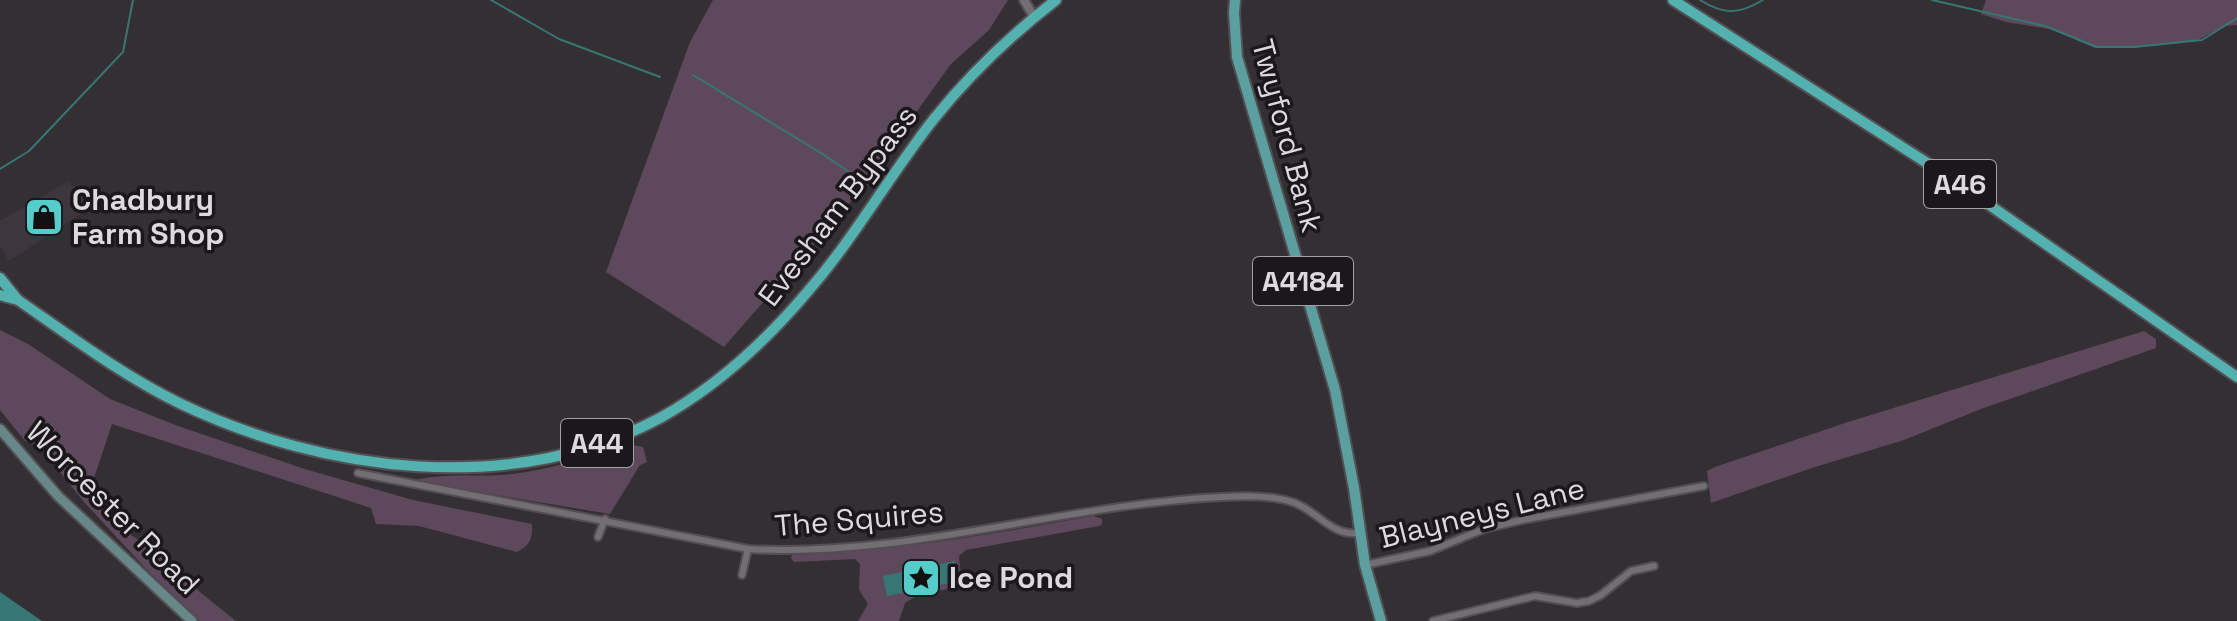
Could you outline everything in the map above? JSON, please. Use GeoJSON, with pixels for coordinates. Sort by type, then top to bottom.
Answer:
{"type":"FeatureCollection","features":[{"type":"Feature","properties":{"kind":"highway","name":"Evesham Bypass"},"geometry":{"type":"LineString","coordinates":[[0,278],[18,300],[111,364],[156,390],[225,423],[288,444],[375,462],[445,467],[515,463],[579,449],[657,419],[730,371],[810,289],[935,118],[987,60],[1056,0]]}},
{"type":"Feature","properties":{"kind":"highway","name":"A46"},"geometry":{"type":"LineString","coordinates":[[1673,0],[1952,179],[2237,377]]}},
{"type":"Feature","properties":{"kind":"highway","name":"Evesham Bypass"},"geometry":{"type":"LineString","coordinates":[[0,295],[18,300]]}},
{"type":"Feature","properties":{"kind":"main road","name":"Twyford Bank"},"geometry":{"type":"LineString","coordinates":[[1235,0],[1237,57],[1335,390],[1365,565]]}},
{"type":"Feature","properties":{"kind":"main road","name":"Worcester Road"},"geometry":{"type":"LineString","coordinates":[[0,429],[58,496],[192,621]]}},
{"type":"Feature","properties":{"kind":"main road","name":"A4184"},"geometry":{"type":"LineString","coordinates":[[1365,565],[1381,621]]}},
{"type":"Feature","properties":{"kind":"street"},"geometry":{"type":"LineString","coordinates":[[1024,0],[1034,17]]}},
{"type":"Feature","properties":{"kind":"street","name":"The Squires"},"geometry":{"type":"LineString","coordinates":[[358,473],[748,549],[801,551],[865,546],[1118,506],[1226,497],[1295,503],[1335,530],[1344,534],[1358,533]]}},
{"type":"Feature","properties":{"kind":"street","name":"Blayneys Lane"},"geometry":{"type":"LineString","coordinates":[[1365,565],[1430,551],[1484,529],[1704,486]]}},
{"type":"Feature","properties":{"kind":"street"},"geometry":{"type":"LineString","coordinates":[[598,537],[605,519]]}},
{"type":"Feature","properties":{"kind":"street"},"geometry":{"type":"LineString","coordinates":[[742,575],[748,549]]}},
{"type":"Feature","properties":{"kind":"street"},"geometry":{"type":"LineString","coordinates":[[1433,621],[1535,596],[1577,603],[1589,601],[1631,571],[1654,566]]}},
{"type":"Feature","properties":{"kind":"shaded area"},"geometry":{"type":"Polygon","coordinates":[[[713,0],[1008,0],[989,30],[951,64],[858,193],[724,347],[606,272],[690,42],[713,0]]]}},
{"type":"Feature","properties":{"kind":"shaded area"},"geometry":{"type":"Polygon","coordinates":[[[1986,0],[2237,0],[2237,25],[2224,26],[2196,41],[2135,48],[2095,48],[2050,29],[2006,22],[1981,14],[1986,0]]]}},
{"type":"Feature","properties":{"kind":"shaded area"},"geometry":{"type":"Polygon","coordinates":[[[67,182],[99,202],[9,261],[0,247],[0,221],[67,182]]]}},
{"type":"Feature","properties":{"kind":"shaded area"},"geometry":{"type":"Polygon","coordinates":[[[0,330],[28,344],[110,399],[178,426],[308,470],[413,500],[532,524],[530,541],[517,552],[419,526],[376,524],[371,508],[112,424],[89,493],[117,525],[167,560],[236,621],[200,621],[84,502],[40,447],[25,441],[0,410],[0,330]]]}},
{"type":"Feature","properties":{"kind":"shaded area"},"geometry":{"type":"Polygon","coordinates":[[[2144,331],[2156,339],[2156,348],[1981,409],[1904,440],[1711,503],[1707,471],[1715,467],[1848,422],[2144,331]]]}},
{"type":"Feature","properties":{"kind":"shaded area"},"geometry":{"type":"Polygon","coordinates":[[[627,444],[643,447],[647,462],[640,465],[610,514],[412,481],[526,472],[627,444]]]}},
{"type":"Feature","properties":{"kind":"shaded area"},"geometry":{"type":"Polygon","coordinates":[[[1093,516],[1102,519],[1102,524],[966,550],[959,556],[962,586],[918,595],[905,603],[899,621],[858,621],[868,604],[859,590],[860,564],[855,559],[794,562],[791,558],[792,555],[943,541],[1093,516]]]}},
{"type":"Feature","properties":{"kind":"water","name":"Ice Pond"},"geometry":{"type":"Polygon","coordinates":[[[955,561],[959,581],[887,596],[883,576],[955,561]]]}},
{"type":"Feature","properties":{"kind":"water"},"geometry":{"type":"Polygon","coordinates":[[[0,592],[42,621],[0,621],[0,592]]]}},
{"type":"Feature","properties":{"kind":"waterway"},"geometry":{"type":"LineString","coordinates":[[0,169],[29,151],[123,52],[133,0]]}},
{"type":"Feature","properties":{"kind":"waterway"},"geometry":{"type":"LineString","coordinates":[[491,0],[559,39],[660,77]]}},
{"type":"Feature","properties":{"kind":"waterway"},"geometry":{"type":"LineString","coordinates":[[1700,0],[1724,11],[1738,11],[1763,0]]}},
{"type":"Feature","properties":{"kind":"waterway"},"geometry":{"type":"LineString","coordinates":[[1932,0],[2045,26],[2097,47],[2202,40],[2237,18]]}},
{"type":"Feature","properties":{"kind":"waterway"},"geometry":{"type":"LineString","coordinates":[[693,75],[867,184]]}},
{"type":"Feature","properties":{"kind":"place","name":"Chadbury Farm Shop"},"geometry":{"type":"Point","coordinates":[44,217]}},
{"type":"Feature","properties":{"kind":"place","name":"Ice Pond"},"geometry":{"type":"Point","coordinates":[921,578]}}]}
